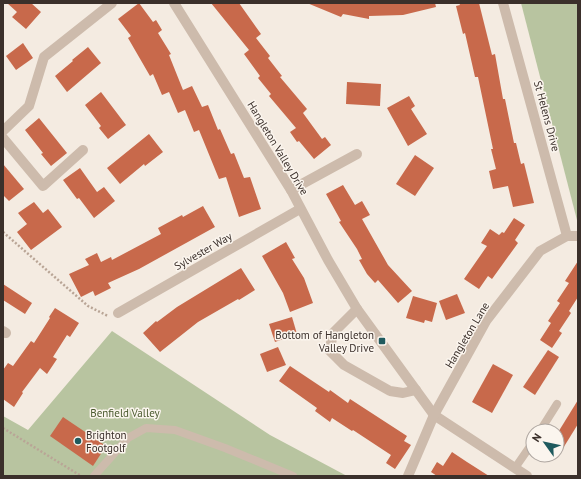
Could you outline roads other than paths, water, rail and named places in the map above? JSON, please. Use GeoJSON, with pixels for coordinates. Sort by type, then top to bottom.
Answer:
{"type":"FeatureCollection","features":[{"type":"Feature","properties":{"kind":"street"},"geometry":{"type":"LineString","coordinates":[[3,131],[29,106],[44,57],[112,3]]}},
{"type":"Feature","properties":{"kind":"street","name":"Hangleton Valley Drive"},"geometry":{"type":"LineString","coordinates":[[174,3],[291,190],[328,260],[357,308],[434,415],[527,476]]}},
{"type":"Feature","properties":{"kind":"street","name":"St Helens Drive"},"geometry":{"type":"LineString","coordinates":[[503,3],[567,236]]}},
{"type":"Feature","properties":{"kind":"street"},"geometry":{"type":"LineString","coordinates":[[3,138],[43,186],[84,150]]}},
{"type":"Feature","properties":{"kind":"street"},"geometry":{"type":"LineString","coordinates":[[291,190],[357,154]]}},
{"type":"Feature","properties":{"kind":"street","name":"Sylvester Way"},"geometry":{"type":"LineString","coordinates":[[118,313],[300,209]]}},
{"type":"Feature","properties":{"kind":"street","name":"Hangleton Lane"},"geometry":{"type":"LineString","coordinates":[[408,476],[434,415],[486,321],[540,251],[567,236],[578,236]]}},
{"type":"Feature","properties":{"kind":"street"},"geometry":{"type":"LineString","coordinates":[[357,308],[334,332],[329,350],[344,365],[390,391],[403,393],[416,390]]}},
{"type":"Feature","properties":{"kind":"lane"},"geometry":{"type":"LineString","coordinates":[[545,423],[557,404]]}},
{"type":"Feature","properties":{"kind":"lane"},"geometry":{"type":"LineString","coordinates":[[94,476],[128,438],[146,428],[175,430],[225,448],[293,476]]}},
{"type":"Feature","properties":{"kind":"lane"},"geometry":{"type":"LineString","coordinates":[[515,468],[525,454]]}},
{"type":"Feature","properties":{"kind":"place","name":"Bottom of Hangleton Valley Drive"},"geometry":{"type":"Point","coordinates":[382,341]}},
{"type":"Feature","properties":{"kind":"place","name":"Brighton Footgolf"},"geometry":{"type":"Point","coordinates":[78,441]}},
{"type":"Feature","properties":{"kind":"park label","name":"Benfield Valley"},"geometry":{"type":"Point","coordinates":[125,413]}}]}
